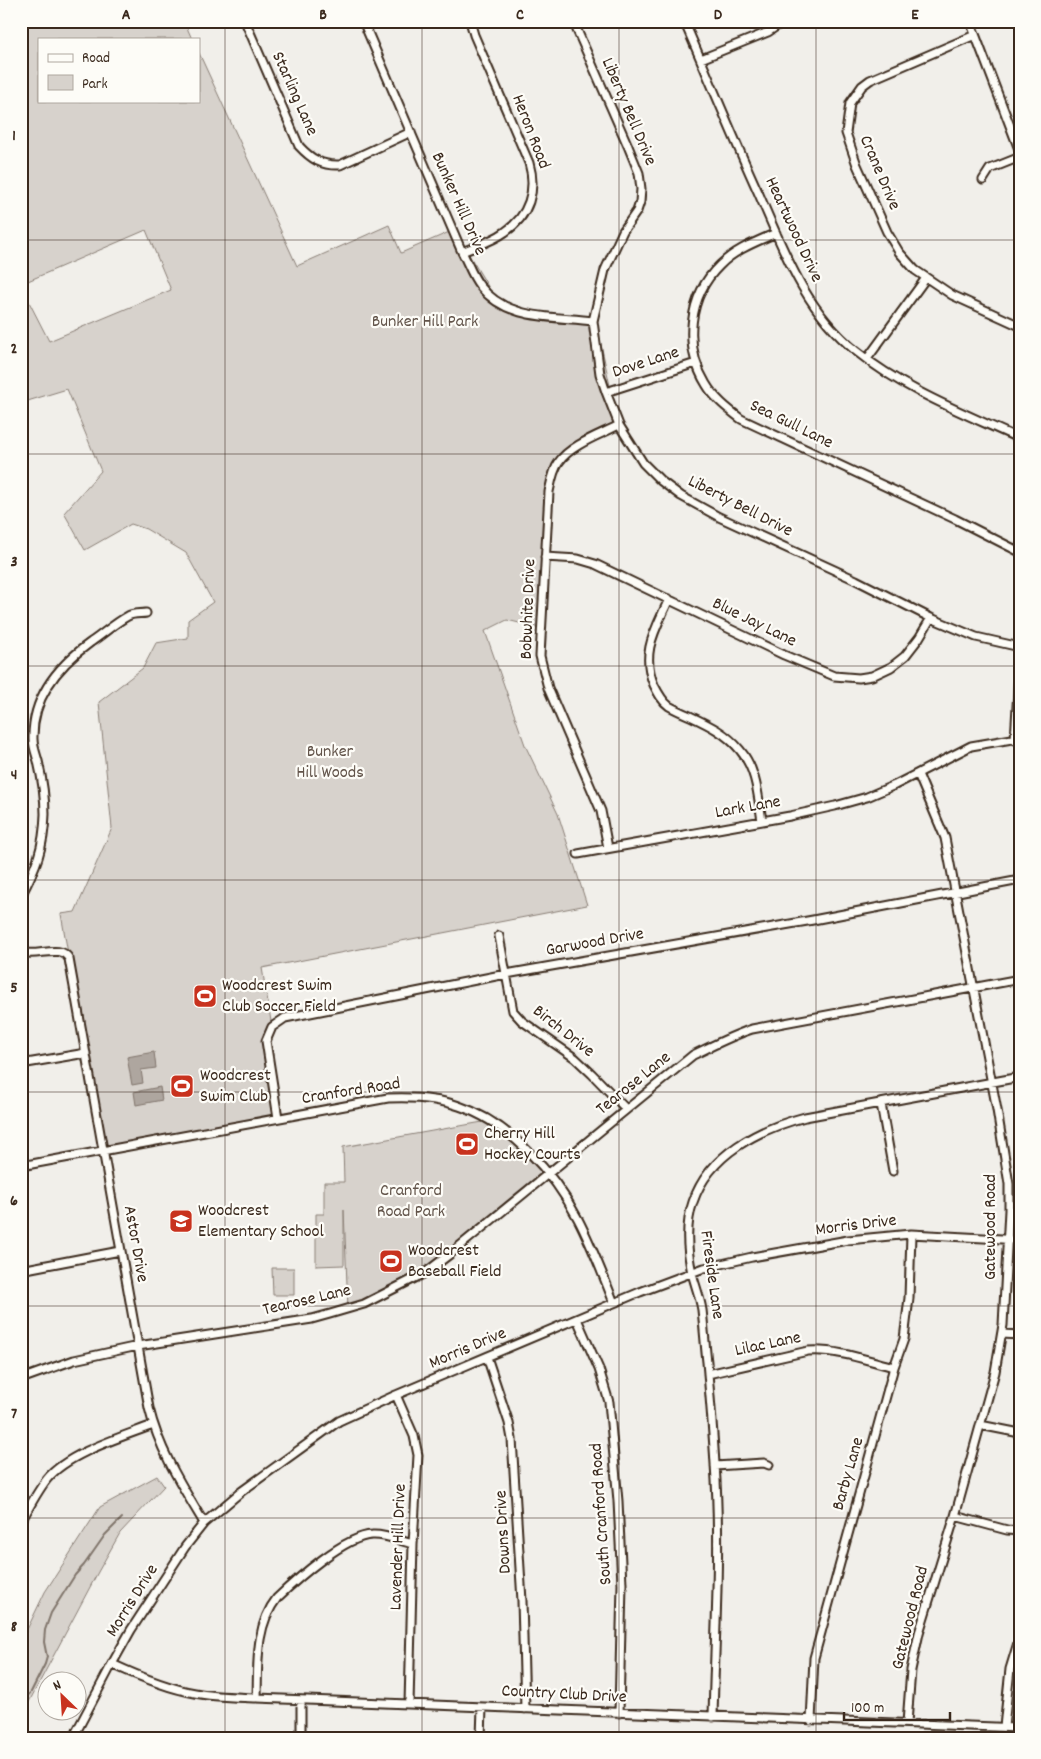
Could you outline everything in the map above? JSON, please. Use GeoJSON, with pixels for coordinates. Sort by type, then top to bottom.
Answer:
{"type":"FeatureCollection","features":[{"type":"Feature","properties":{"kind":"street","name":"Starling Lane"},"geometry":{"type":"LineString","coordinates":[[246,21],[299,146],[310,157],[330,166],[340,165],[411,132]]}},
{"type":"Feature","properties":{"kind":"street","name":"Bunker Hill Drive"},"geometry":{"type":"LineString","coordinates":[[363,21],[462,252],[480,287],[503,306],[517,312],[538,316],[593,321]]}},
{"type":"Feature","properties":{"kind":"street","name":"Heron Road"},"geometry":{"type":"LineString","coordinates":[[462,252],[504,233],[515,224],[525,211],[533,189],[529,163],[474,35],[470,21]]}},
{"type":"Feature","properties":{"kind":"street","name":"Liberty Bell Drive"},"geometry":{"type":"LineString","coordinates":[[573,21],[628,146],[639,173],[642,189],[636,211],[623,231],[605,270],[593,321],[600,374],[606,392],[620,425],[643,463],[661,481],[681,496],[719,517],[856,580],[930,618],[976,637],[1020,647]]}},
{"type":"Feature","properties":{"kind":"street","name":"Heartwood Drive"},"geometry":{"type":"LineString","coordinates":[[684,21],[800,285],[822,317],[833,330],[879,369],[911,387],[1020,439]]}},
{"type":"Feature","properties":{"kind":"street"},"geometry":{"type":"LineString","coordinates":[[701,60],[768,32],[784,21]]}},
{"type":"Feature","properties":{"kind":"street"},"geometry":{"type":"LineString","coordinates":[[970,21],[1020,152]]}},
{"type":"Feature","properties":{"kind":"street","name":"Crane Drive"},"geometry":{"type":"LineString","coordinates":[[975,35],[870,80],[862,86],[850,103],[846,133],[850,147],[887,232],[899,252],[916,270],[952,295],[1020,326]]}},
{"type":"Feature","properties":{"kind":"street"},"geometry":{"type":"LineString","coordinates":[[982,180],[990,169],[1020,156]]}},
{"type":"Feature","properties":{"kind":"street","name":"Sea Gull Lane"},"geometry":{"type":"LineString","coordinates":[[776,233],[740,249],[720,265],[703,287],[692,316],[691,342],[696,363],[706,384],[716,398],[741,419],[955,519],[1020,552]]}},
{"type":"Feature","properties":{"kind":"street"},"geometry":{"type":"LineString","coordinates":[[867,359],[926,278]]}},
{"type":"Feature","properties":{"kind":"street","name":"Dove Lane"},"geometry":{"type":"LineString","coordinates":[[606,392],[696,363]]}},
{"type":"Feature","properties":{"kind":"street","name":"Bobwhite Drive"},"geometry":{"type":"LineString","coordinates":[[608,848],[601,811],[548,688],[540,656],[548,492],[551,480],[559,461],[568,452],[620,425]]}},
{"type":"Feature","properties":{"kind":"street","name":"Blue Jay Lane"},"geometry":{"type":"LineString","coordinates":[[545,557],[578,559],[595,564],[784,655],[834,676],[848,678],[872,676],[891,667],[905,656],[920,638],[930,618]]}},
{"type":"Feature","properties":{"kind":"street"},"geometry":{"type":"LineString","coordinates":[[669,599],[649,649],[648,665],[651,678],[662,700],[670,707],[717,729],[741,750],[754,776],[762,821]]}},
{"type":"Feature","properties":{"kind":"street"},"geometry":{"type":"LineString","coordinates":[[21,896],[36,867],[44,832],[45,812],[42,780],[33,739],[36,710],[44,691],[59,670],[87,645],[129,615],[146,613]]}},
{"type":"Feature","properties":{"kind":"street"},"geometry":{"type":"LineString","coordinates":[[918,774],[971,746],[1017,740],[1020,654]]}},
{"type":"Feature","properties":{"kind":"street","name":"Lark Lane"},"geometry":{"type":"LineString","coordinates":[[578,854],[826,808],[867,797],[918,774]]}},
{"type":"Feature","properties":{"kind":"street","name":"Gatewood Road"},"geometry":{"type":"LineString","coordinates":[[907,1723],[911,1670],[919,1633],[995,1372],[1002,1334],[1008,1240],[1009,1184],[946,838],[918,774]]}},
{"type":"Feature","properties":{"kind":"street","name":"Garwood Drive"},"geometry":{"type":"LineString","coordinates":[[278,1118],[266,1046],[268,1032],[277,1022],[288,1018],[506,974],[813,920],[1020,880]]}},
{"type":"Feature","properties":{"kind":"street","name":"Birch Drive"},"geometry":{"type":"LineString","coordinates":[[499,936],[513,1011],[522,1021],[575,1058],[626,1110]]}},
{"type":"Feature","properties":{"kind":"street","name":"Astor Drive"},"geometry":{"type":"LineString","coordinates":[[21,952],[36,954],[61,951],[69,959],[120,1251],[153,1425],[173,1470],[204,1523]]}},
{"type":"Feature","properties":{"kind":"street","name":"Tearose Lane"},"geometry":{"type":"LineString","coordinates":[[21,1379],[74,1360],[138,1346],[312,1319],[364,1304],[425,1273],[693,1055],[734,1035],[752,1029],[1020,979]]}},
{"type":"Feature","properties":{"kind":"street"},"geometry":{"type":"LineString","coordinates":[[21,1064],[86,1053]]}},
{"type":"Feature","properties":{"kind":"street","name":"Fireside Lane"},"geometry":{"type":"LineString","coordinates":[[713,1717],[717,1562],[716,1466],[702,1310],[692,1273],[687,1243],[693,1202],[704,1180],[716,1165],[746,1140],[779,1124],[805,1117],[1020,1078]]}},
{"type":"Feature","properties":{"kind":"street","name":"Cranford Road"},"geometry":{"type":"LineString","coordinates":[[21,1166],[388,1098],[417,1098],[458,1105],[472,1111],[517,1141],[531,1153],[549,1174],[581,1225],[614,1303]]}},
{"type":"Feature","properties":{"kind":"street"},"geometry":{"type":"LineString","coordinates":[[881,1104],[893,1171]]}},
{"type":"Feature","properties":{"kind":"street","name":"Morris Drive"},"geometry":{"type":"LineString","coordinates":[[74,1738],[112,1664],[152,1597],[185,1547],[204,1523],[242,1491],[339,1421],[614,1303],[704,1268],[752,1257],[838,1242],[911,1234],[1020,1240]]}},
{"type":"Feature","properties":{"kind":"street","name":"Barby Lane"},"geometry":{"type":"LineString","coordinates":[[810,1721],[814,1658],[894,1367],[904,1339],[909,1298],[911,1234]]}},
{"type":"Feature","properties":{"kind":"street"},"geometry":{"type":"LineString","coordinates":[[21,1270],[120,1251]]}},
{"type":"Feature","properties":{"kind":"street","name":"South Cranford Road"},"geometry":{"type":"LineString","coordinates":[[577,1319],[599,1369],[609,1402],[618,1502],[622,1584],[619,1713]]}},
{"type":"Feature","properties":{"kind":"street"},"geometry":{"type":"LineString","coordinates":[[1002,1334],[1020,1335]]}},
{"type":"Feature","properties":{"kind":"street","name":"Lilac Lane"},"geometry":{"type":"LineString","coordinates":[[708,1374],[817,1350],[894,1367]]}},
{"type":"Feature","properties":{"kind":"street","name":"Downs Drive"},"geometry":{"type":"LineString","coordinates":[[487,1357],[509,1423],[512,1439],[522,1601],[524,1709]]}},
{"type":"Feature","properties":{"kind":"street","name":"Lavender Hill Drive"},"geometry":{"type":"LineString","coordinates":[[396,1395],[414,1436],[418,1455],[413,1544],[409,1704]]}},
{"type":"Feature","properties":{"kind":"street"},"geometry":{"type":"LineString","coordinates":[[21,1522],[40,1488],[59,1467],[73,1459],[153,1425]]}},
{"type":"Feature","properties":{"kind":"street"},"geometry":{"type":"LineString","coordinates":[[980,1425],[1020,1433]]}},
{"type":"Feature","properties":{"kind":"street"},"geometry":{"type":"LineString","coordinates":[[716,1466],[764,1463],[769,1465]]}},
{"type":"Feature","properties":{"kind":"street"},"geometry":{"type":"LineString","coordinates":[[954,1516],[1007,1530],[1020,1531]]}},
{"type":"Feature","properties":{"kind":"street"},"geometry":{"type":"LineString","coordinates":[[257,1698],[258,1661],[262,1630],[271,1606],[277,1598],[328,1556],[355,1539],[364,1536],[381,1535],[413,1544]]}},
{"type":"Feature","properties":{"kind":"street"},"geometry":{"type":"LineString","coordinates":[[1004,1727],[1010,1669],[1020,1636]]}},
{"type":"Feature","properties":{"kind":"street","name":"Country Club Drive"},"geometry":{"type":"LineString","coordinates":[[112,1664],[140,1677],[197,1694],[301,1700],[1020,1728]]}},
{"type":"Feature","properties":{"kind":"street"},"geometry":{"type":"LineString","coordinates":[[301,1700],[301,1738]]}},
{"type":"Feature","properties":{"kind":"street"},"geometry":{"type":"LineString","coordinates":[[481,1738],[482,1707]]}},
{"type":"Feature","properties":{"kind":"green space"},"geometry":{"type":"Polygon","coordinates":[[[21,21],[184,21],[192,38],[38,38],[38,102],[200,102],[200,55],[297,266],[389,225],[401,253],[454,230],[495,298],[560,321],[595,317],[619,427],[570,454],[551,480],[544,629],[507,620],[485,631],[525,745],[558,814],[587,905],[262,968],[272,1027],[267,1035],[278,1118],[103,1150],[61,914],[75,912],[112,828],[99,702],[143,668],[156,643],[188,638],[188,620],[213,602],[186,553],[146,529],[131,524],[85,550],[64,513],[101,471],[67,389],[21,403],[21,298],[26,296],[49,341],[171,290],[146,230],[21,284],[21,21]]]}},
{"type":"Feature","properties":{"kind":"green space","name":"Cranford Road Park"},"geometry":{"type":"Polygon","coordinates":[[[488,1121],[500,1128],[549,1175],[425,1273],[348,1309],[344,1210],[344,1265],[316,1266],[316,1214],[324,1214],[324,1182],[344,1182],[343,1147],[488,1121]]]}},
{"type":"Feature","properties":{"kind":"green space"},"geometry":{"type":"Polygon","coordinates":[[[272,1268],[294,1268],[294,1295],[273,1295],[272,1268]]]}},
{"type":"Feature","properties":{"kind":"green space"},"geometry":{"type":"Polygon","coordinates":[[[157,1476],[164,1486],[120,1533],[45,1672],[38,1672],[38,1685],[21,1717],[21,1642],[45,1592],[100,1507],[157,1476]]]}},
{"type":"Feature","properties":{"kind":"shaded area"},"geometry":{"type":"Polygon","coordinates":[[[154,1052],[156,1068],[141,1070],[143,1083],[132,1085],[127,1057],[154,1052]]]}},
{"type":"Feature","properties":{"kind":"shaded area"},"geometry":{"type":"Polygon","coordinates":[[[160,1087],[162,1100],[136,1105],[134,1092],[160,1087]]]}},
{"type":"Feature","properties":{"kind":"waterway"},"geometry":{"type":"LineString","coordinates":[[21,1703],[31,1692],[45,1664],[47,1657],[44,1642],[45,1630],[51,1613],[75,1575],[105,1535],[122,1518]]}},
{"type":"Feature","properties":{"kind":"place","name":"Woodcrest Swim Club Soccer Field"},"geometry":{"type":"Point","coordinates":[205,996]}},
{"type":"Feature","properties":{"kind":"place","name":"Woodcrest Swim Club"},"geometry":{"type":"Point","coordinates":[182,1086]}},
{"type":"Feature","properties":{"kind":"place","name":"Cherry Hill Hockey Courts"},"geometry":{"type":"Point","coordinates":[467,1144]}},
{"type":"Feature","properties":{"kind":"place","name":"Woodcrest Elementary School"},"geometry":{"type":"Point","coordinates":[181,1221]}},
{"type":"Feature","properties":{"kind":"place","name":"Woodcrest Baseball Field"},"geometry":{"type":"Point","coordinates":[391,1261]}},
{"type":"Feature","properties":{"kind":"park label","name":"Bunker Hill Park"},"geometry":{"type":"Point","coordinates":[425,322]}},
{"type":"Feature","properties":{"kind":"park label","name":"Bunker Hill Woods"},"geometry":{"type":"Point","coordinates":[330,762]}}]}
